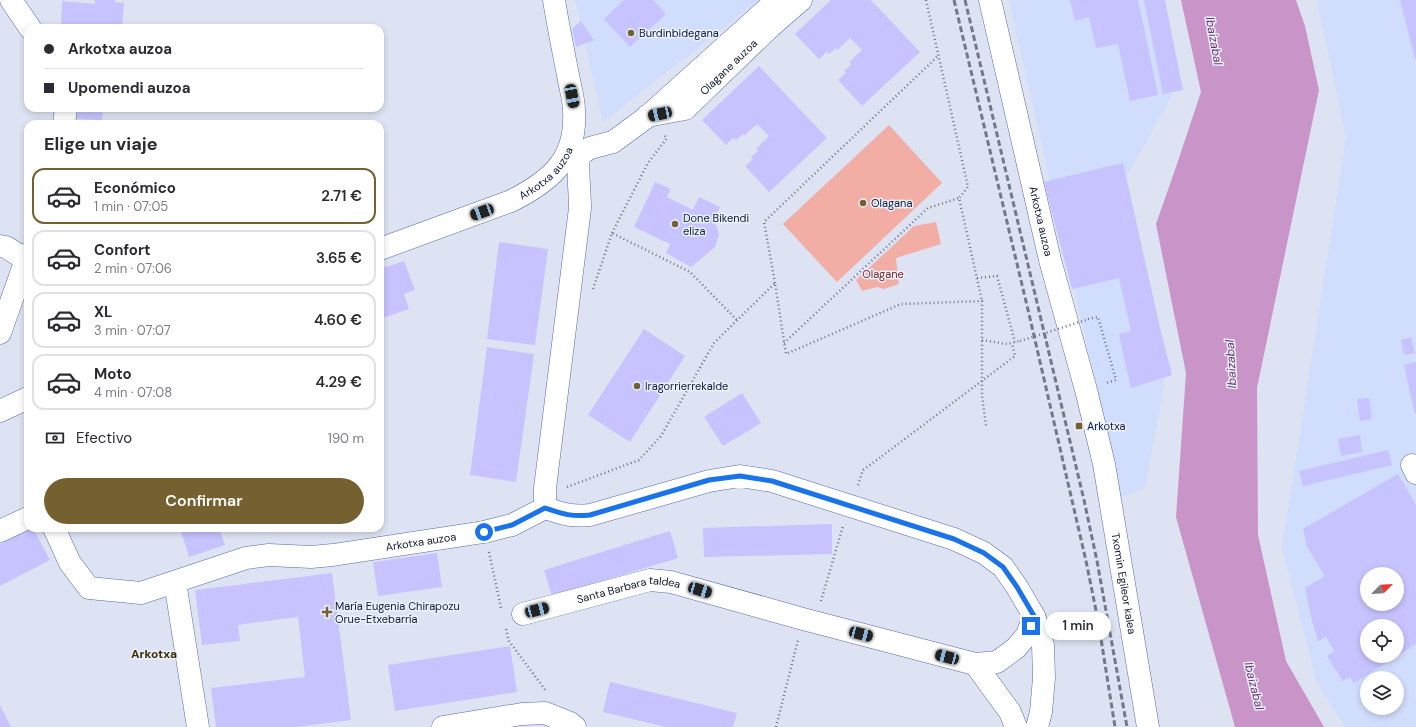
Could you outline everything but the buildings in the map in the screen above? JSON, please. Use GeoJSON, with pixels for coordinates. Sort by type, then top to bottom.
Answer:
{"type":"FeatureCollection","features":[{"type":"Feature","properties":{"kind":"street"},"geometry":{"type":"LineString","coordinates":[[11,0],[27,24]]}},
{"type":"Feature","properties":{"kind":"street","name":"Arkotxa auzoa"},"geometry":{"type":"LineString","coordinates":[[554,0],[574,110],[574,153]]}},
{"type":"Feature","properties":{"kind":"street","name":"Arkotxa auzoa"},"geometry":{"type":"LineString","coordinates":[[384,248],[511,201],[530,192],[547,180],[574,153],[612,142],[647,116],[777,0]]}},
{"type":"Feature","properties":{"kind":"street","name":"Olagane auzoa"},"geometry":{"type":"LineString","coordinates":[[647,116],[685,109],[800,0]]}},
{"type":"Feature","properties":{"kind":"street","name":"Arkotxa auzoa"},"geometry":{"type":"LineString","coordinates":[[990,0],[1050,260],[1086,390],[1098,440]]}},
{"type":"Feature","properties":{"kind":"street"},"geometry":{"type":"LineString","coordinates":[[574,153],[580,188],[580,208],[545,498],[566,515],[590,515],[709,480],[740,476],[772,481],[954,539],[984,553],[1003,567],[1034,616],[1043,645],[1044,678],[1041,712],[1037,727]]}},
{"type":"Feature","properties":{"kind":"street"},"geometry":{"type":"LineString","coordinates":[[0,246],[6,247],[24,256]]}},
{"type":"Feature","properties":{"kind":"street"},"geometry":{"type":"LineString","coordinates":[[0,334],[24,266]]}},
{"type":"Feature","properties":{"kind":"street"},"geometry":{"type":"LineString","coordinates":[[0,412],[24,400]]}},
{"type":"Feature","properties":{"kind":"street","name":"Txomin Egileor kalea"},"geometry":{"type":"LineString","coordinates":[[1098,440],[1104,464],[1148,727]]}},
{"type":"Feature","properties":{"kind":"street","name":"Arkotxa auzoa"},"geometry":{"type":"LineString","coordinates":[[56,532],[70,563],[89,588],[141,593],[246,558],[269,554],[311,557],[484,532],[512,525],[545,498]]}},
{"type":"Feature","properties":{"kind":"street"},"geometry":{"type":"LineString","coordinates":[[0,531],[24,520]]}},
{"type":"Feature","properties":{"kind":"street","name":"Santa Barbara taldea"},"geometry":{"type":"LineString","coordinates":[[523,614],[650,580],[671,582],[803,619],[975,664],[997,662],[1016,648],[1027,635],[1034,616]]}},
{"type":"Feature","properties":{"kind":"street"},"geometry":{"type":"LineString","coordinates":[[175,582],[198,727]]}},
{"type":"Feature","properties":{"kind":"street"},"geometry":{"type":"LineString","coordinates":[[975,664],[1010,712],[1016,727]]}},
{"type":"Feature","properties":{"kind":"street"},"geometry":{"type":"LineString","coordinates":[[443,727],[522,714],[545,713],[570,723],[575,727]]}},
{"type":"Feature","properties":{"kind":"path"},"geometry":{"type":"LineString","coordinates":[[784,343],[928,208],[959,198],[968,187],[926,0]]}},
{"type":"Feature","properties":{"kind":"path"},"geometry":{"type":"LineString","coordinates":[[938,56],[764,222],[786,354],[901,304],[982,300]]}},
{"type":"Feature","properties":{"kind":"path"},"geometry":{"type":"LineString","coordinates":[[569,293],[592,293],[612,233],[648,163],[667,138],[647,116]]}},
{"type":"Feature","properties":{"kind":"path"},"geometry":{"type":"LineString","coordinates":[[959,198],[982,300],[982,395],[986,426]]}},
{"type":"Feature","properties":{"kind":"path"},"geometry":{"type":"LineString","coordinates":[[612,233],[690,272],[737,320]]}},
{"type":"Feature","properties":{"kind":"path"},"geometry":{"type":"LineString","coordinates":[[821,602],[849,506],[864,470],[1015,356],[997,276],[977,278]]}},
{"type":"Feature","properties":{"kind":"path"},"geometry":{"type":"LineString","coordinates":[[545,498],[561,489],[638,460],[661,436],[714,343],[774,283]]}},
{"type":"Feature","properties":{"kind":"path"},"geometry":{"type":"LineString","coordinates":[[982,340],[1007,344],[1098,316],[1116,380],[1086,390]]}},
{"type":"Feature","properties":{"kind":"path"},"geometry":{"type":"LineString","coordinates":[[776,727],[803,619]]}},
{"type":"Feature","properties":{"kind":"shaded area"},"geometry":{"type":"Polygon","coordinates":[[[575,0],[759,0],[603,122],[575,0]]]}},
{"type":"Feature","properties":{"kind":"shaded area"},"geometry":{"type":"Polygon","coordinates":[[[1009,0],[1152,0],[1172,95],[1123,183],[1164,386],[1145,488],[1121,497],[1009,0]]]}},
{"type":"Feature","properties":{"kind":"shaded area"},"geometry":{"type":"Polygon","coordinates":[[[1317,0],[1416,0],[1416,727],[1345,727],[1317,683],[1282,548],[1346,138],[1317,0]]]}},
{"type":"Feature","properties":{"kind":"green space","name":"Olagana"},"geometry":{"type":"Polygon","coordinates":[[[889,125],[942,183],[837,282],[783,224],[889,125]]]}},
{"type":"Feature","properties":{"kind":"green space","name":"Olagane"},"geometry":{"type":"Polygon","coordinates":[[[936,222],[941,244],[896,258],[899,284],[884,289],[877,287],[862,291],[856,280],[914,226],[936,222]]]}},
{"type":"Feature","properties":{"kind":"water","name":"Ibaizabal"},"geometry":{"type":"Polygon","coordinates":[[[1181,0],[1296,0],[1305,26],[1319,90],[1257,388],[1258,535],[1286,661],[1324,727],[1235,727],[1176,517],[1186,373],[1156,224],[1201,92],[1181,0]]]}},
{"type":"Feature","properties":{"kind":"railway"},"geometry":{"type":"LineString","coordinates":[[954,0],[1086,561],[1098,620],[1115,727]]}},
{"type":"Feature","properties":{"kind":"railway"},"geometry":{"type":"LineString","coordinates":[[965,0],[1084,500],[1097,561],[1127,727]]}},
{"type":"Feature","properties":{"kind":"place","name":"Burdinbidegana"},"geometry":{"type":"Point","coordinates":[631,33]}},
{"type":"Feature","properties":{"kind":"place","name":"Olagana"},"geometry":{"type":"Point","coordinates":[863,203]}},
{"type":"Feature","properties":{"kind":"place","name":"Done Bikendi eliza"},"geometry":{"type":"Point","coordinates":[675,224]}},
{"type":"Feature","properties":{"kind":"place","name":"Iragorrierrekalde"},"geometry":{"type":"Point","coordinates":[637,386]}},
{"type":"Feature","properties":{"kind":"place","name":"Arkotxa"},"geometry":{"type":"Point","coordinates":[1079,426]}},
{"type":"Feature","properties":{"kind":"place","name":"María Eugenia Chirapozu Orue-Etxebarría"},"geometry":{"type":"Point","coordinates":[327,612]}},
{"type":"Feature","properties":{"kind":"district","name":"Arkotxa"},"geometry":{"type":"Point","coordinates":[154,654]}},
{"type":"Feature","properties":{"kind":"route"},"geometry":{"type":"LineString","coordinates":[[484,532],[512,525],[545,508],[566,515],[590,515],[709,480],[740,476],[772,481],[954,539],[984,553],[1003,567],[1017,587],[1034,616],[1031,626]]}}]}
